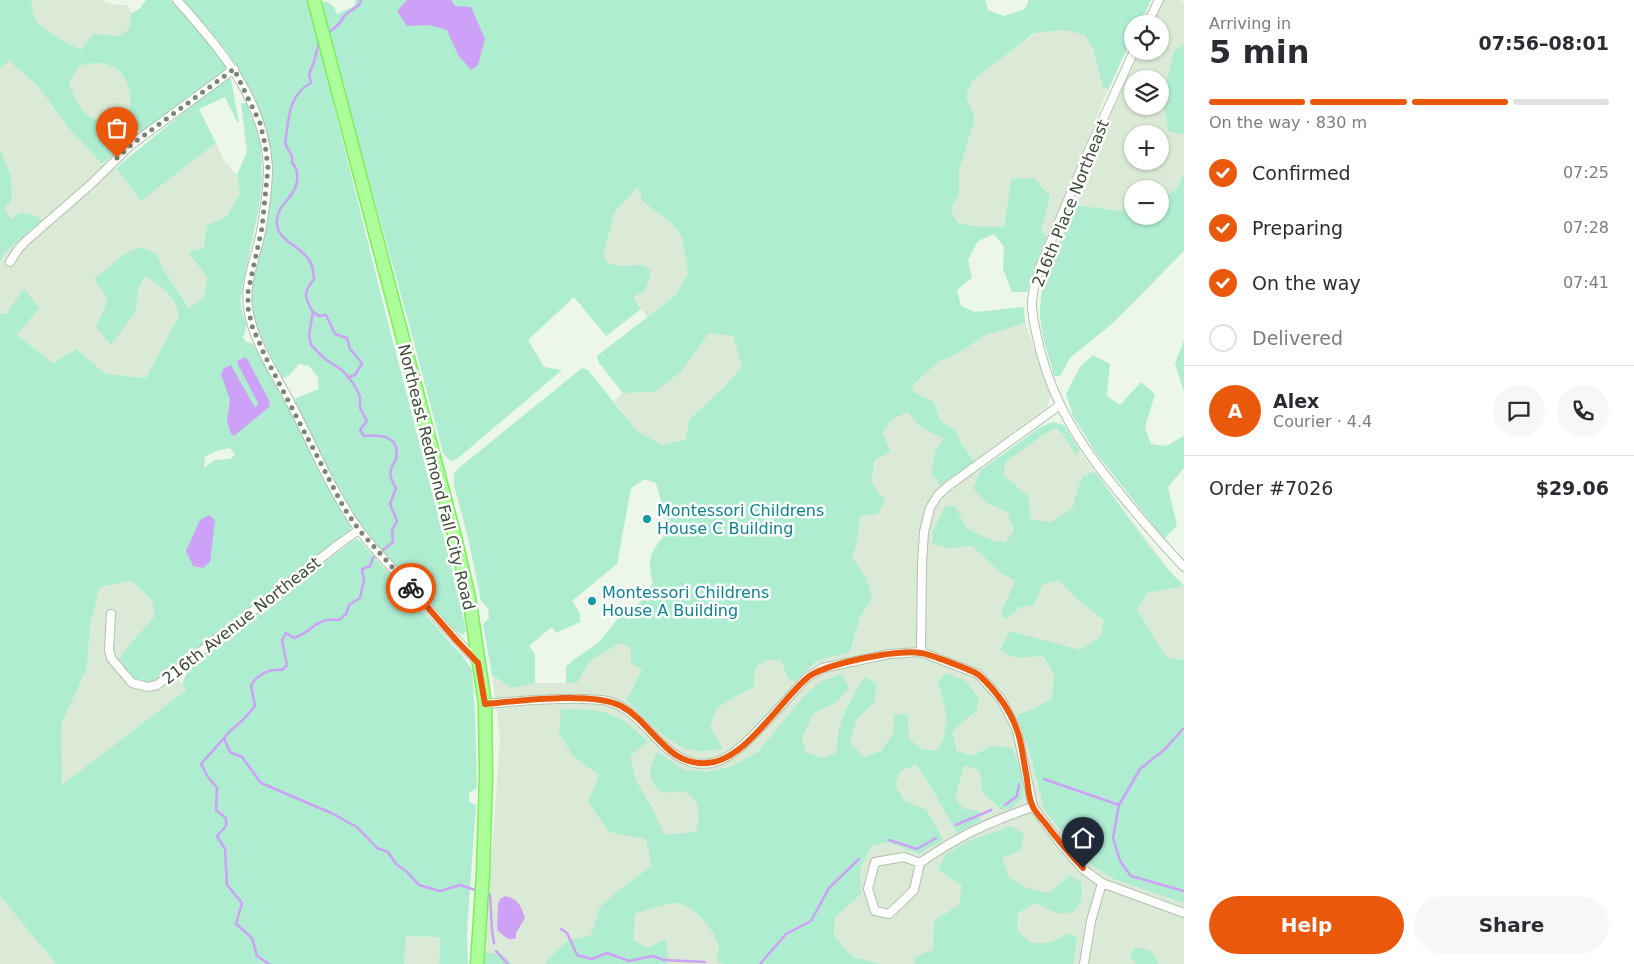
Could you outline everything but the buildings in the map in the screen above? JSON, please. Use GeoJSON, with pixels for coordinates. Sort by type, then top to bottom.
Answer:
{"type":"FeatureCollection","features":[{"type":"Feature","properties":{"kind":"main road","name":"Northeast Redmond Fall City Road"},"geometry":{"type":"LineString","coordinates":[[314,0],[455,537],[469,597],[485,704],[486,776],[477,964]]}},
{"type":"Feature","properties":{"kind":"street"},"geometry":{"type":"LineString","coordinates":[[177,0],[220,49],[234,69],[260,123],[268,168],[262,228],[248,292],[248,308],[252,326],[265,356],[290,401],[330,482],[359,530],[478,663]]}},
{"type":"Feature","properties":{"kind":"street"},"geometry":{"type":"LineString","coordinates":[[1152,15],[1159,0]]}},
{"type":"Feature","properties":{"kind":"street","name":"216th Place Northeast"},"geometry":{"type":"LineString","coordinates":[[1130,60],[1062,214],[1034,285],[1032,304],[1034,324],[1043,359],[1060,405],[1078,439],[1093,461],[1159,542],[1184,567]]}},
{"type":"Feature","properties":{"kind":"street"},"geometry":{"type":"LineString","coordinates":[[10,262],[18,248],[89,186],[131,145],[234,69]]}},
{"type":"Feature","properties":{"kind":"street"},"geometry":{"type":"LineString","coordinates":[[921,652],[922,563],[924,532],[930,508],[948,486],[1060,405]]}},
{"type":"Feature","properties":{"kind":"street","name":"216th Avenue Northeast"},"geometry":{"type":"LineString","coordinates":[[111,614],[109,650],[111,658],[132,683],[148,687],[157,685],[359,530]]}},
{"type":"Feature","properties":{"kind":"street"},"geometry":{"type":"LineString","coordinates":[[485,704],[545,699],[606,700],[622,706],[668,750],[682,759],[708,764],[720,761],[733,754],[748,742],[806,678],[815,672],[832,666],[889,654],[921,652],[978,674],[1001,700],[1017,730],[1033,807],[1061,844],[1083,868],[1102,883],[1184,913]]}},
{"type":"Feature","properties":{"kind":"street"},"geometry":{"type":"LineString","coordinates":[[920,863],[904,857],[875,862],[868,889],[875,911],[889,914],[914,890],[920,863],[957,838],[998,818],[1033,807]]}},
{"type":"Feature","properties":{"kind":"street"},"geometry":{"type":"LineString","coordinates":[[1084,964],[1091,920],[1102,883]]}},
{"type":"Feature","properties":{"kind":"shaded area"},"geometry":{"type":"Polygon","coordinates":[[[33,0],[99,0],[116,5],[127,5],[131,13],[130,28],[119,36],[93,34],[81,50],[60,39],[36,22],[31,2],[33,0]]]}},
{"type":"Feature","properties":{"kind":"shaded area"},"geometry":{"type":"Polygon","coordinates":[[[407,0],[451,0],[455,6],[471,7],[485,39],[478,65],[471,70],[458,55],[447,30],[429,25],[407,26],[397,11],[407,0]]]}},
{"type":"Feature","properties":{"kind":"shaded area"},"geometry":{"type":"Polygon","coordinates":[[[1163,0],[1181,0],[1184,3],[1184,173],[1177,189],[1169,194],[1169,180],[1124,180],[1124,210],[1118,211],[1077,205],[1100,139],[1124,86],[1124,115],[1169,115],[1169,70],[1131,70],[1136,60],[1169,60],[1169,15],[1157,15],[1163,0]]]}},
{"type":"Feature","properties":{"kind":"shaded area"},"geometry":{"type":"Polygon","coordinates":[[[1064,30],[1085,35],[1094,51],[1101,83],[1108,90],[1047,237],[1041,230],[1050,197],[1011,179],[1004,227],[979,227],[957,222],[951,210],[959,192],[959,171],[975,118],[966,97],[972,81],[1035,33],[1064,30]]]}},
{"type":"Feature","properties":{"kind":"shaded area"},"geometry":{"type":"Polygon","coordinates":[[[9,61],[37,85],[67,126],[102,164],[116,168],[141,201],[216,143],[225,162],[237,175],[240,194],[226,217],[207,225],[207,277],[204,298],[190,308],[164,270],[156,253],[140,247],[135,313],[138,290],[145,276],[162,286],[178,308],[179,315],[146,378],[106,374],[76,349],[53,363],[16,334],[25,289],[7,313],[0,314],[0,262],[4,253],[0,241],[0,68],[9,61]]]}},
{"type":"Feature","properties":{"kind":"shaded area"},"geometry":{"type":"Polygon","coordinates":[[[92,62],[110,65],[124,75],[131,95],[131,110],[128,120],[133,128],[127,135],[121,127],[112,121],[94,120],[78,106],[69,84],[79,66],[92,62]]]}},
{"type":"Feature","properties":{"kind":"shaded area"},"geometry":{"type":"Polygon","coordinates":[[[638,186],[642,201],[670,222],[682,237],[688,273],[676,295],[647,317],[603,256],[615,211],[638,186]]]}},
{"type":"Feature","properties":{"kind":"shaded area"},"geometry":{"type":"Polygon","coordinates":[[[1025,323],[1051,395],[1047,407],[975,461],[981,470],[1039,428],[1053,422],[1064,425],[1076,446],[1102,481],[1175,577],[1184,586],[1184,964],[484,964],[500,737],[492,675],[512,688],[535,683],[576,683],[590,661],[620,642],[632,648],[642,670],[626,699],[722,749],[710,725],[717,708],[754,687],[755,668],[766,660],[781,660],[787,677],[816,661],[850,652],[860,618],[872,597],[866,577],[851,557],[858,538],[860,516],[871,482],[882,433],[891,420],[908,411],[920,427],[945,439],[935,451],[931,473],[940,485],[971,455],[962,445],[957,432],[940,420],[934,402],[914,392],[911,387],[939,361],[957,354],[984,336],[1025,323]]]}},
{"type":"Feature","properties":{"kind":"shaded area"},"geometry":{"type":"Polygon","coordinates":[[[709,333],[733,335],[743,367],[725,386],[687,439],[661,445],[636,430],[614,401],[623,393],[654,392],[681,372],[709,333]]]}},
{"type":"Feature","properties":{"kind":"shaded area"},"geometry":{"type":"Polygon","coordinates":[[[246,357],[270,402],[269,407],[234,436],[231,434],[227,420],[230,400],[221,374],[224,368],[231,365],[256,407],[258,403],[237,361],[246,357]]]}},
{"type":"Feature","properties":{"kind":"shaded area"},"geometry":{"type":"Polygon","coordinates":[[[209,515],[215,520],[210,562],[203,568],[193,566],[186,551],[200,520],[209,515]]]}},
{"type":"Feature","properties":{"kind":"shaded area"},"geometry":{"type":"Polygon","coordinates":[[[131,581],[152,600],[154,617],[129,645],[159,678],[171,669],[186,690],[62,786],[61,725],[87,668],[90,625],[100,587],[131,581]]]}},
{"type":"Feature","properties":{"kind":"shaded area"},"geometry":{"type":"Polygon","coordinates":[[[0,896],[56,964],[0,964],[0,896]]]}},
{"type":"Feature","properties":{"kind":"shaded area"},"geometry":{"type":"Polygon","coordinates":[[[505,896],[519,904],[525,918],[516,933],[516,938],[513,939],[506,937],[497,930],[498,904],[500,899],[505,896]]]}},
{"type":"Feature","properties":{"kind":"shaded area"},"geometry":{"type":"Polygon","coordinates":[[[406,936],[440,937],[439,964],[404,964],[406,936]]]}},
{"type":"Feature","properties":{"kind":"green space"},"geometry":{"type":"Polygon","coordinates":[[[0,0],[33,0],[31,2],[36,22],[60,39],[81,50],[93,34],[119,36],[130,28],[131,13],[139,9],[146,0],[171,0],[225,63],[226,69],[143,132],[133,128],[128,120],[130,95],[122,75],[115,68],[105,64],[93,63],[79,66],[69,84],[85,113],[94,119],[113,122],[136,137],[102,164],[67,126],[37,85],[9,61],[0,68],[0,0]]]}},
{"type":"Feature","properties":{"kind":"green space"},"geometry":{"type":"Polygon","coordinates":[[[181,0],[308,0],[321,43],[335,111],[454,577],[466,630],[463,635],[452,628],[363,528],[343,498],[294,399],[319,389],[318,377],[309,366],[299,364],[290,375],[282,379],[255,324],[251,303],[252,286],[263,231],[270,175],[252,98],[239,69],[224,48],[181,0]]]}},
{"type":"Feature","properties":{"kind":"green space"},"geometry":{"type":"Polygon","coordinates":[[[356,0],[985,0],[988,10],[1004,16],[1025,9],[1029,0],[1151,0],[1144,15],[1124,15],[1124,55],[1108,90],[1102,86],[1094,51],[1085,35],[1064,30],[1034,33],[972,81],[966,97],[975,118],[959,171],[959,192],[951,210],[957,222],[979,227],[1004,227],[1011,179],[1034,178],[1050,197],[1041,230],[1047,237],[1027,292],[1012,292],[1003,269],[1004,247],[994,234],[978,241],[968,260],[972,278],[957,290],[961,306],[975,312],[1024,307],[1025,323],[984,336],[957,354],[939,361],[911,387],[914,392],[934,402],[940,420],[957,432],[962,445],[975,461],[940,485],[931,473],[935,451],[944,439],[920,427],[908,412],[891,420],[882,433],[891,452],[875,460],[871,482],[885,501],[878,514],[860,516],[858,538],[852,557],[866,577],[872,597],[860,618],[850,652],[816,661],[794,682],[787,677],[781,660],[766,660],[755,668],[754,687],[717,708],[710,726],[723,749],[698,751],[675,743],[660,732],[626,700],[642,670],[631,663],[631,648],[620,643],[590,661],[577,683],[566,683],[566,666],[599,642],[624,611],[636,607],[653,583],[650,560],[655,548],[669,530],[656,483],[645,479],[631,488],[617,564],[572,601],[580,613],[580,622],[556,633],[552,627],[529,646],[535,654],[535,683],[512,688],[492,675],[483,624],[489,618],[488,608],[481,601],[468,538],[454,485],[454,474],[460,467],[582,368],[588,370],[636,430],[661,445],[686,439],[689,420],[742,367],[733,336],[709,333],[681,372],[654,392],[623,393],[599,363],[597,356],[676,295],[688,273],[682,237],[670,222],[642,201],[638,187],[615,211],[603,256],[608,263],[622,266],[644,265],[651,271],[645,291],[633,297],[641,309],[606,336],[574,297],[528,340],[544,367],[562,370],[457,459],[450,461],[443,453],[322,10],[322,3],[326,1],[334,7],[337,14],[354,6],[356,0]]]}},
{"type":"Feature","properties":{"kind":"green space"},"geometry":{"type":"Polygon","coordinates":[[[1184,45],[1184,135],[1169,131],[1166,115],[1169,115],[1169,72],[1174,51],[1184,45]]]}},
{"type":"Feature","properties":{"kind":"green space"},"geometry":{"type":"Polygon","coordinates":[[[227,77],[231,79],[239,122],[237,122],[225,97],[199,109],[216,143],[141,201],[116,168],[227,77]]]}},
{"type":"Feature","properties":{"kind":"green space"},"geometry":{"type":"Polygon","coordinates":[[[246,102],[257,133],[262,171],[256,225],[241,297],[241,306],[246,326],[243,337],[246,342],[252,343],[293,416],[351,531],[159,678],[148,682],[142,682],[134,678],[126,671],[120,658],[154,617],[152,600],[131,581],[100,587],[90,625],[87,668],[61,725],[62,785],[186,690],[182,684],[191,664],[356,539],[360,541],[463,657],[472,670],[477,788],[469,793],[469,802],[476,805],[467,931],[468,964],[439,964],[440,937],[406,936],[404,964],[56,964],[0,896],[0,314],[7,313],[24,288],[39,308],[17,335],[53,363],[76,349],[106,374],[146,378],[179,315],[175,303],[162,288],[145,276],[138,290],[135,313],[111,345],[96,327],[108,300],[94,279],[122,256],[139,247],[156,253],[164,270],[189,308],[204,298],[207,277],[188,252],[204,248],[207,225],[226,217],[240,194],[237,175],[247,151],[241,104],[246,102]],[[230,448],[216,451],[205,457],[204,468],[215,460],[230,459],[235,454],[230,448]]]}},
{"type":"Feature","properties":{"kind":"green space"},"geometry":{"type":"Polygon","coordinates":[[[0,150],[11,176],[12,199],[4,209],[12,219],[20,212],[40,217],[41,221],[4,253],[0,262],[0,150]]]}},
{"type":"Feature","properties":{"kind":"green space"},"geometry":{"type":"Polygon","coordinates":[[[1184,173],[1184,251],[1113,323],[1071,357],[1060,376],[1054,376],[1042,330],[1041,300],[1047,272],[1077,205],[1118,211],[1124,210],[1124,225],[1169,225],[1169,194],[1177,189],[1184,173]]]}},
{"type":"Feature","properties":{"kind":"green space"},"geometry":{"type":"Polygon","coordinates":[[[1184,340],[1184,392],[1175,364],[1184,340]]]}},
{"type":"Feature","properties":{"kind":"green space"},"geometry":{"type":"Polygon","coordinates":[[[1093,355],[1110,364],[1107,396],[1120,405],[1141,382],[1155,394],[1145,427],[1151,444],[1166,446],[1184,436],[1184,468],[1168,487],[1177,526],[1164,539],[1096,453],[1073,416],[1066,394],[1080,367],[1093,355]]]}},
{"type":"Feature","properties":{"kind":"green space"},"geometry":{"type":"Polygon","coordinates":[[[1053,422],[1064,425],[1080,451],[1075,454],[1063,434],[1056,428],[1041,436],[1006,462],[1003,475],[1028,496],[1031,520],[1051,522],[1072,509],[1083,476],[1095,472],[1149,546],[1184,586],[1147,593],[1137,609],[1167,658],[1184,660],[1184,903],[1114,879],[1091,865],[1044,809],[1030,753],[1017,715],[1052,699],[1054,673],[1043,656],[1016,658],[1000,650],[1010,631],[1080,650],[1100,637],[1104,620],[1079,601],[1059,580],[1043,584],[1034,605],[1020,607],[1004,619],[1001,613],[1015,581],[1001,573],[972,546],[950,548],[932,544],[933,531],[945,507],[955,506],[966,528],[988,539],[1005,543],[1014,531],[1007,512],[987,503],[973,488],[981,470],[1039,428],[1053,422]]]}},
{"type":"Feature","properties":{"kind":"green space"},"geometry":{"type":"Polygon","coordinates":[[[946,673],[966,681],[979,700],[976,712],[952,732],[957,751],[973,756],[991,746],[1012,748],[1022,773],[1023,798],[1012,808],[1002,810],[982,792],[980,771],[964,765],[955,798],[964,809],[979,811],[981,820],[957,833],[933,790],[916,765],[900,771],[895,786],[905,802],[926,809],[943,840],[919,854],[888,842],[871,846],[860,869],[861,894],[835,917],[834,936],[853,957],[880,964],[725,964],[716,960],[719,950],[718,943],[703,920],[682,904],[672,903],[635,914],[633,940],[647,948],[666,939],[667,964],[545,964],[567,941],[591,935],[600,907],[620,889],[652,866],[646,839],[609,832],[588,802],[599,775],[573,756],[559,733],[561,709],[599,711],[609,714],[627,724],[648,742],[630,756],[636,781],[653,809],[664,835],[696,832],[699,813],[694,799],[683,791],[663,793],[654,784],[651,769],[657,752],[685,770],[707,772],[730,767],[758,752],[803,697],[820,682],[842,674],[849,688],[836,702],[813,714],[802,738],[806,753],[823,758],[836,753],[839,728],[846,709],[864,677],[876,683],[875,701],[856,720],[850,743],[864,757],[881,751],[894,732],[894,714],[908,715],[909,739],[923,750],[938,750],[945,732],[946,716],[938,682],[946,673]]]}},
{"type":"Feature","properties":{"kind":"green space"},"geometry":{"type":"Polygon","coordinates":[[[1011,826],[1024,834],[1020,851],[1002,858],[1009,877],[1029,889],[1048,893],[1070,875],[1082,883],[1081,901],[1073,912],[1059,914],[1035,903],[1018,913],[1017,931],[1031,943],[1049,943],[1069,933],[1077,937],[1073,964],[915,964],[914,957],[933,950],[934,921],[959,905],[962,886],[938,870],[945,855],[969,841],[1011,826]]]}},
{"type":"Feature","properties":{"kind":"green space"},"geometry":{"type":"Polygon","coordinates":[[[1135,947],[1151,951],[1159,964],[1136,964],[1130,957],[1135,947]]]}},
{"type":"Feature","properties":{"kind":"green space"},"geometry":{"type":"Polygon","coordinates":[[[485,952],[505,956],[511,964],[484,964],[485,952]]]}},
{"type":"Feature","properties":{"kind":"waterway"},"geometry":{"type":"LineString","coordinates":[[328,33],[339,24],[345,15],[359,5],[361,0]]}},
{"type":"Feature","properties":{"kind":"waterway"},"geometry":{"type":"LineString","coordinates":[[269,964],[257,956],[252,938],[236,924],[242,903],[227,885],[225,849],[217,836],[226,826],[226,818],[216,810],[217,788],[201,764],[255,706],[251,686],[257,678],[268,671],[282,670],[287,665],[282,640],[286,633],[294,638],[319,623],[339,620],[346,614],[349,605],[360,598],[364,580],[362,569],[370,566],[373,558],[393,542],[392,530],[397,521],[390,504],[396,488],[390,474],[396,459],[397,451],[395,445],[388,438],[382,436],[364,436],[360,430],[367,421],[360,408],[360,396],[353,383],[342,370],[325,359],[311,345],[309,335],[313,312],[306,299],[306,292],[314,279],[312,268],[307,257],[287,241],[277,226],[279,211],[293,192],[297,181],[296,169],[285,143],[290,109],[300,92],[311,83],[309,74],[321,40]]}},
{"type":"Feature","properties":{"kind":"waterway"},"geometry":{"type":"LineString","coordinates":[[313,312],[319,316],[326,315],[335,334],[347,338],[350,349],[362,363],[355,375],[348,377]]}},
{"type":"Feature","properties":{"kind":"waterway"},"geometry":{"type":"LineString","coordinates":[[1184,728],[1164,750],[1140,769],[1119,805],[1113,838],[1120,861],[1131,876],[1184,891]]}},
{"type":"Feature","properties":{"kind":"waterway"},"geometry":{"type":"LineString","coordinates":[[224,738],[230,752],[242,757],[261,783],[331,813],[357,827],[377,848],[388,852],[396,864],[406,871],[419,885],[440,891],[460,885],[478,891]]}},
{"type":"Feature","properties":{"kind":"waterway"},"geometry":{"type":"LineString","coordinates":[[1044,779],[1119,805]]}},
{"type":"Feature","properties":{"kind":"waterway"},"geometry":{"type":"LineString","coordinates":[[1005,805],[1017,796],[1019,784]]}},
{"type":"Feature","properties":{"kind":"waterway"},"geometry":{"type":"LineString","coordinates":[[956,825],[991,810]]}},
{"type":"Feature","properties":{"kind":"waterway"},"geometry":{"type":"LineString","coordinates":[[889,840],[917,849],[936,838]]}},
{"type":"Feature","properties":{"kind":"waterway"},"geometry":{"type":"LineString","coordinates":[[760,964],[786,934],[811,921],[829,888],[859,859]]}},
{"type":"Feature","properties":{"kind":"waterway"},"geometry":{"type":"LineString","coordinates":[[485,892],[490,895],[494,943]]}},
{"type":"Feature","properties":{"kind":"waterway"},"geometry":{"type":"LineString","coordinates":[[561,929],[567,933],[577,955],[592,959],[607,953],[629,961],[652,956],[664,960],[705,962]]}},
{"type":"Feature","properties":{"kind":"waterway"},"geometry":{"type":"LineString","coordinates":[[496,951],[508,964]]}},
{"type":"Feature","properties":{"kind":"way so far"},"geometry":{"type":"LineString","coordinates":[[117,158],[131,145],[234,69],[260,123],[268,168],[262,228],[248,292],[248,308],[252,326],[265,356],[344,508],[359,530],[411,588]]}},
{"type":"Feature","properties":{"kind":"place","name":"Montessori Childrens House C Building"},"geometry":{"type":"Point","coordinates":[647,519]}},
{"type":"Feature","properties":{"kind":"place","name":"Montessori Childrens House A Building"},"geometry":{"type":"Point","coordinates":[592,601]}},
{"type":"Feature","properties":{"kind":"route"},"geometry":{"type":"LineString","coordinates":[[411,588],[478,663],[485,704],[545,699],[606,700],[622,706],[668,750],[682,759],[695,763],[708,764],[720,761],[733,754],[748,742],[806,678],[824,668],[889,654],[921,652],[978,674],[1001,700],[1017,730],[1033,807],[1061,844],[1083,868]]}}]}
